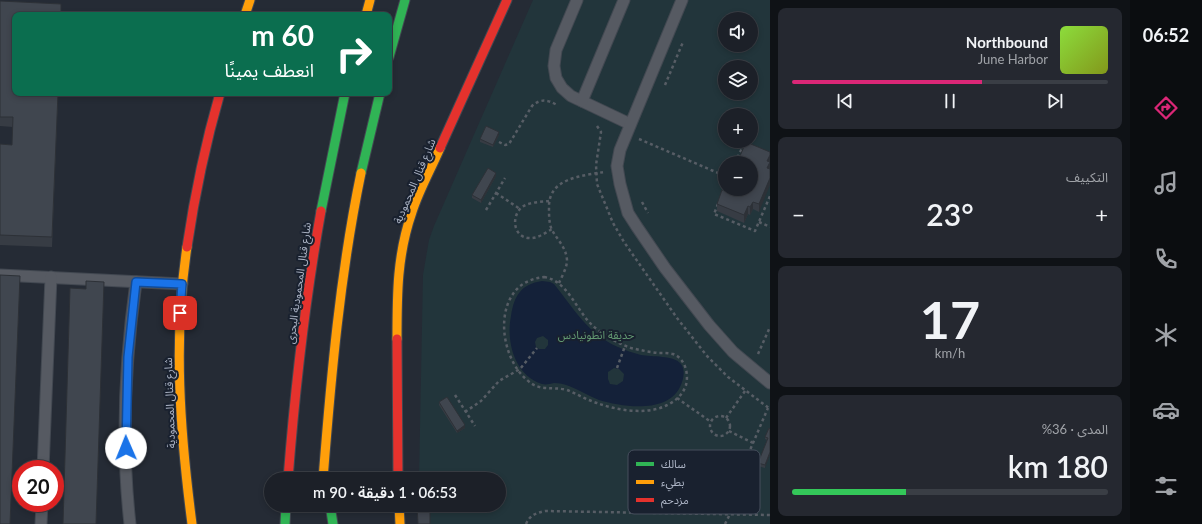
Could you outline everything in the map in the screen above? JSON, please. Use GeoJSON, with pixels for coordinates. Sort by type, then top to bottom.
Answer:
{"type":"FeatureCollection","features":[{"type":"Feature","properties":{"kind":"street"},"geometry":{"type":"LineString","coordinates":[[246,12],[250,0]]}},
{"type":"Feature","properties":{"kind":"street"},"geometry":{"type":"LineString","coordinates":[[367,12],[370,0]]}},
{"type":"Feature","properties":{"kind":"street"},"geometry":{"type":"LineString","coordinates":[[392,46],[405,0]]}},
{"type":"Feature","properties":{"kind":"street","name":"شارع قنال المحمودية"},"geometry":{"type":"LineString","coordinates":[[398,472],[397,286],[399,260],[404,235],[412,211],[507,0]]}},
{"type":"Feature","properties":{"kind":"street","name":"شارع قنال المحمودية"},"geometry":{"type":"LineString","coordinates":[[192,524],[184,468],[180,416],[178,372],[179,328],[182,284],[190,215],[202,158],[219,96]]}},
{"type":"Feature","properties":{"kind":"street","name":"شارع قنال المحمودية البحرى"},"geometry":{"type":"LineString","coordinates":[[289,472],[303,320],[315,241],[344,96]]}},
{"type":"Feature","properties":{"kind":"street"},"geometry":{"type":"LineString","coordinates":[[324,472],[326,427],[331,372],[345,262],[366,154],[379,96]]}},
{"type":"Feature","properties":{"kind":"street"},"geometry":{"type":"LineString","coordinates":[[285,524],[286,512]]}},
{"type":"Feature","properties":{"kind":"street"},"geometry":{"type":"LineString","coordinates":[[331,512],[333,524]]}},
{"type":"Feature","properties":{"kind":"street"},"geometry":{"type":"LineString","coordinates":[[399,512],[400,524]]}},
{"type":"Feature","properties":{"kind":"lane"},"geometry":{"type":"LineString","coordinates":[[576,0],[556,50],[554,66],[556,78],[562,88],[571,96],[630,124]]}},
{"type":"Feature","properties":{"kind":"lane"},"geometry":{"type":"LineString","coordinates":[[582,101],[624,0]]}},
{"type":"Feature","properties":{"kind":"lane"},"geometry":{"type":"LineString","coordinates":[[682,0],[620,150],[618,170],[620,184],[628,213],[665,268],[704,319],[733,352],[770,383]]}},
{"type":"Feature","properties":{"kind":"lane"},"geometry":{"type":"LineString","coordinates":[[0,275],[182,284]]}},
{"type":"Feature","properties":{"kind":"lane"},"geometry":{"type":"LineString","coordinates":[[43,460],[51,277]]}},
{"type":"Feature","properties":{"kind":"lane"},"geometry":{"type":"LineString","coordinates":[[130,524],[127,475],[126,396],[131,316],[136,282]]}},
{"type":"Feature","properties":{"kind":"lane"},"geometry":{"type":"LineString","coordinates":[[41,524],[42,512]]}},
{"type":"Feature","properties":{"kind":"path"},"geometry":{"type":"LineString","coordinates":[[664,88],[683,41]]}},
{"type":"Feature","properties":{"kind":"path"},"geometry":{"type":"LineString","coordinates":[[636,146],[642,132]]}},
{"type":"Feature","properties":{"kind":"path"},"geometry":{"type":"LineString","coordinates":[[639,139],[718,173]]}},
{"type":"Feature","properties":{"kind":"path"},"geometry":{"type":"LineString","coordinates":[[738,156],[743,146],[750,149]]}},
{"type":"Feature","properties":{"kind":"path"},"geometry":{"type":"LineString","coordinates":[[559,284],[567,262],[564,246],[552,228],[549,210],[550,195],[560,183],[582,176],[618,170]]}},
{"type":"Feature","properties":{"kind":"path"},"geometry":{"type":"LineString","coordinates":[[486,210],[505,178]]}},
{"type":"Feature","properties":{"kind":"path"},"geometry":{"type":"LineString","coordinates":[[496,194],[520,209]]}},
{"type":"Feature","properties":{"kind":"path"},"geometry":{"type":"LineString","coordinates":[[721,196],[714,214],[755,231],[770,196]]}},
{"type":"Feature","properties":{"kind":"path"},"geometry":{"type":"LineString","coordinates":[[640,198],[651,218]]}},
{"type":"Feature","properties":{"kind":"path"},"geometry":{"type":"LineString","coordinates":[[549,201],[527,204],[520,209],[514,221],[519,234],[528,238],[534,238],[552,228]]}},
{"type":"Feature","properties":{"kind":"path"},"geometry":{"type":"LineString","coordinates":[[759,222],[770,227]]}},
{"type":"Feature","properties":{"kind":"path"},"geometry":{"type":"LineString","coordinates":[[536,278],[550,278],[559,284],[592,325],[610,338],[625,346],[646,351],[672,354],[678,357],[686,368],[687,375],[684,388],[677,398],[666,406],[649,410],[632,410],[609,407],[565,390],[535,386],[526,379],[511,359],[505,340],[505,317],[508,303],[519,286],[536,278]]}},
{"type":"Feature","properties":{"kind":"path"},"geometry":{"type":"LineString","coordinates":[[758,354],[770,327]]}},
{"type":"Feature","properties":{"kind":"path"},"geometry":{"type":"LineString","coordinates":[[617,368],[625,346]]}},
{"type":"Feature","properties":{"kind":"path"},"geometry":{"type":"LineString","coordinates":[[466,412],[481,401],[499,381],[519,369],[537,348]]}},
{"type":"Feature","properties":{"kind":"path"},"geometry":{"type":"LineString","coordinates":[[754,350],[764,359]]}},
{"type":"Feature","properties":{"kind":"path"},"geometry":{"type":"LineString","coordinates":[[726,418],[745,391]]}},
{"type":"Feature","properties":{"kind":"path"},"geometry":{"type":"LineString","coordinates":[[455,395],[475,426]]}},
{"type":"Feature","properties":{"kind":"path"},"geometry":{"type":"LineString","coordinates":[[677,398],[711,422]]}},
{"type":"Feature","properties":{"kind":"path"},"geometry":{"type":"LineString","coordinates":[[750,450],[768,408]]}},
{"type":"Feature","properties":{"kind":"path"},"geometry":{"type":"LineString","coordinates":[[718,416],[726,418],[730,426],[729,431],[725,435],[716,435],[710,428],[711,422],[718,416]]}},
{"type":"Feature","properties":{"kind":"path"},"geometry":{"type":"LineString","coordinates":[[729,431],[753,443]]}},
{"type":"Feature","properties":{"kind":"path"},"geometry":{"type":"LineString","coordinates":[[526,524],[528,519],[534,514],[545,510],[628,512]]}},
{"type":"Feature","properties":{"kind":"path"},"geometry":{"type":"LineString","coordinates":[[725,524],[730,514],[770,516]]}},
{"type":"Feature","properties":{"kind":"green space","name":"حديقة انطونيادس"},"geometry":{"type":"Polygon","coordinates":[[[533,0],[770,0],[770,524],[418,524],[418,512],[506,512],[506,472],[419,472],[423,275],[429,240],[434,226],[533,0]]]}},
{"type":"Feature","properties":{"kind":"water"},"geometry":{"type":"Polygon","coordinates":[[[542,281],[554,284],[582,320],[607,342],[638,354],[668,358],[678,361],[683,367],[684,376],[680,387],[674,396],[655,405],[620,405],[599,400],[563,384],[542,384],[532,380],[519,365],[514,356],[511,346],[510,326],[512,309],[517,297],[524,288],[542,281]],[[543,336],[537,338],[535,342],[536,347],[539,349],[545,349],[548,345],[548,340],[543,336]],[[614,368],[608,372],[608,379],[610,384],[617,385],[623,381],[624,374],[619,369],[614,368]]]}},
{"type":"Feature","properties":{"kind":"building"},"geometry":{"type":"Polygon","coordinates":[[[0,1],[61,4],[61,12],[12,12],[12,96],[58,96],[52,237],[0,235],[0,144],[12,145],[13,117],[0,117],[0,1]]]}},
{"type":"Feature","properties":{"kind":"building"},"geometry":{"type":"Polygon","coordinates":[[[486,126],[499,132],[493,145],[480,139],[486,126]]]}},
{"type":"Feature","properties":{"kind":"building"},"geometry":{"type":"Polygon","coordinates":[[[758,147],[770,152],[767,161],[770,162],[767,168],[770,169],[770,178],[759,204],[753,202],[750,207],[748,206],[744,215],[717,204],[720,196],[758,196],[758,156],[740,156],[743,148],[758,147]]]}},
{"type":"Feature","properties":{"kind":"building"},"geometry":{"type":"Polygon","coordinates":[[[488,168],[496,173],[481,200],[472,195],[488,168]]]}},
{"type":"Feature","properties":{"kind":"building"},"geometry":{"type":"Polygon","coordinates":[[[0,275],[20,276],[10,524],[0,524],[0,275]]]}},
{"type":"Feature","properties":{"kind":"building"},"geometry":{"type":"Polygon","coordinates":[[[86,281],[104,282],[96,524],[63,524],[70,288],[86,289],[86,281]]]}},
{"type":"Feature","properties":{"kind":"building"},"geometry":{"type":"Polygon","coordinates":[[[447,397],[465,425],[457,431],[439,402],[447,397]]]}},
{"type":"Feature","properties":{"kind":"building"},"geometry":{"type":"Polygon","coordinates":[[[769,428],[770,452],[765,465],[760,464],[760,458],[768,438],[765,437],[769,428]]]}},
{"type":"Feature","properties":{"kind":"building"},"geometry":{"type":"Polygon","coordinates":[[[417,512],[430,512],[430,524],[418,524],[417,512]]]}},
{"type":"Feature","properties":{"kind":"traffic: fast"},"geometry":{"type":"LineString","coordinates":[[392,46],[405,0]]}},
{"type":"Feature","properties":{"kind":"traffic: fast"},"geometry":{"type":"LineString","coordinates":[[321,211],[344,96]]}},
{"type":"Feature","properties":{"kind":"traffic: fast"},"geometry":{"type":"LineString","coordinates":[[361,173],[379,96]]}},
{"type":"Feature","properties":{"kind":"traffic: fast"},"geometry":{"type":"LineString","coordinates":[[285,524],[286,512]]}},
{"type":"Feature","properties":{"kind":"traffic: fast"},"geometry":{"type":"LineString","coordinates":[[331,512],[333,524]]}},
{"type":"Feature","properties":{"kind":"traffic: slow"},"geometry":{"type":"LineString","coordinates":[[246,12],[250,0]]}},
{"type":"Feature","properties":{"kind":"traffic: slow"},"geometry":{"type":"LineString","coordinates":[[367,12],[370,0]]}},
{"type":"Feature","properties":{"kind":"traffic: slow"},"geometry":{"type":"LineString","coordinates":[[397,339],[398,290],[403,244],[415,204],[440,148]]}},
{"type":"Feature","properties":{"kind":"traffic: slow"},"geometry":{"type":"LineString","coordinates":[[324,472],[337,326],[347,249],[361,173]]}},
{"type":"Feature","properties":{"kind":"traffic: slow"},"geometry":{"type":"LineString","coordinates":[[187,247],[180,316],[179,351],[181,420],[192,524]]}},
{"type":"Feature","properties":{"kind":"traffic: slow"},"geometry":{"type":"LineString","coordinates":[[399,512],[400,524]]}},
{"type":"Feature","properties":{"kind":"traffic: jam"},"geometry":{"type":"LineString","coordinates":[[440,148],[507,0]]}},
{"type":"Feature","properties":{"kind":"traffic: jam"},"geometry":{"type":"LineString","coordinates":[[187,247],[201,169],[219,96]]}},
{"type":"Feature","properties":{"kind":"traffic: jam"},"geometry":{"type":"LineString","coordinates":[[289,472],[301,345],[321,211]]}},
{"type":"Feature","properties":{"kind":"traffic: jam"},"geometry":{"type":"LineString","coordinates":[[397,339],[398,472]]}},
{"type":"Feature","properties":{"kind":"route"},"geometry":{"type":"LineString","coordinates":[[126,448],[128,357],[131,316],[136,282],[182,284],[180,313]]}}]}
